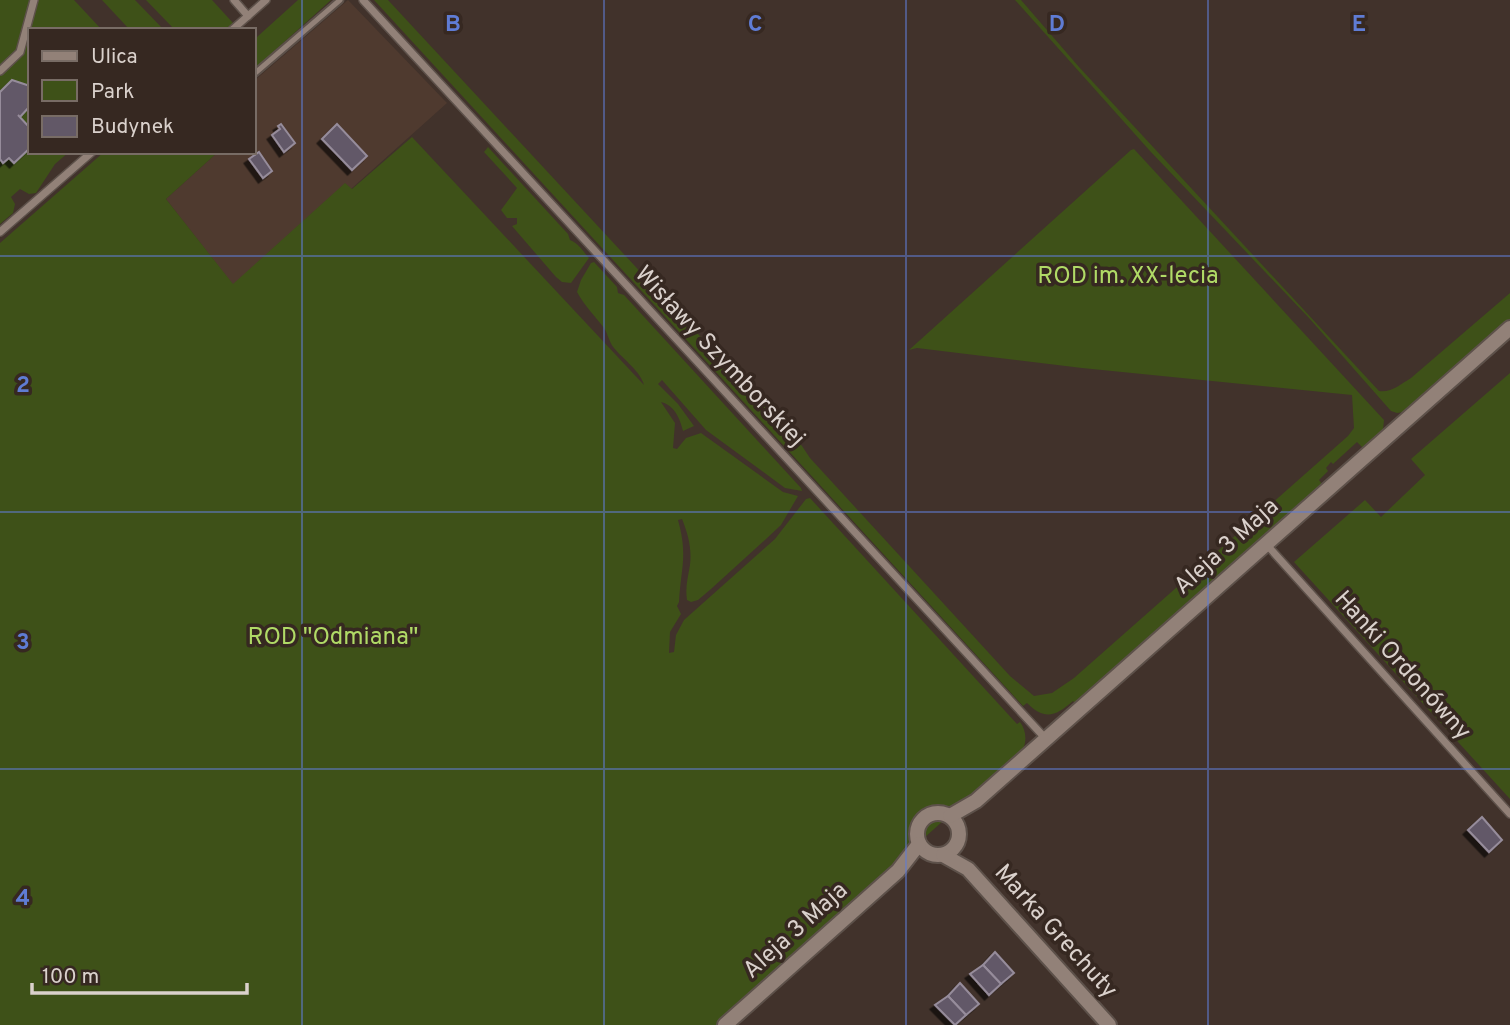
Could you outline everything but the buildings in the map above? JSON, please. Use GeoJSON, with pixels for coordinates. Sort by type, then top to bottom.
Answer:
{"type":"FeatureCollection","features":[{"type":"Feature","properties":{"kind":"street"},"geometry":{"type":"LineString","coordinates":[[0,71],[20,52],[34,0]]}},
{"type":"Feature","properties":{"kind":"street"},"geometry":{"type":"LineString","coordinates":[[234,0],[248,16]]}},
{"type":"Feature","properties":{"kind":"street"},"geometry":{"type":"LineString","coordinates":[[234,28],[266,0]]}},
{"type":"Feature","properties":{"kind":"street","name":"Wisławy Szymborskiej"},"geometry":{"type":"LineString","coordinates":[[363,0],[1046,739]]}},
{"type":"Feature","properties":{"kind":"street"},"geometry":{"type":"LineString","coordinates":[[0,232],[90,154]]}},
{"type":"Feature","properties":{"kind":"street","name":"Aleja 3 Maja"},"geometry":{"type":"LineString","coordinates":[[956,828],[976,801],[1510,328]]}},
{"type":"Feature","properties":{"kind":"street","name":"Hanki Ordonówny"},"geometry":{"type":"LineString","coordinates":[[1266,543],[1510,814]]}},
{"type":"Feature","properties":{"kind":"street"},"geometry":{"type":"LineString","coordinates":[[936,813],[956,828],[955,848],[931,851],[917,831],[924,818],[936,813]]}},
{"type":"Feature","properties":{"kind":"street","name":"Marka Grechuty"},"geometry":{"type":"LineString","coordinates":[[956,828],[968,869]]}},
{"type":"Feature","properties":{"kind":"street","name":"Aleja 3 Maja"},"geometry":{"type":"LineString","coordinates":[[725,1025],[898,871],[931,851]]}},
{"type":"Feature","properties":{"kind":"street","name":"Marka Grechuty"},"geometry":{"type":"LineString","coordinates":[[931,851],[968,869],[1109,1025]]}},
{"type":"Feature","properties":{"kind":"lane"},"geometry":{"type":"LineString","coordinates":[[256,72],[340,0]]}},
{"type":"Feature","properties":{"kind":"shaded area"},"geometry":{"type":"Polygon","coordinates":[[[348,0],[447,103],[351,189],[345,184],[233,285],[166,199],[216,154],[256,154],[256,79],[348,0]]]}},
{"type":"Feature","properties":{"kind":"green space"},"geometry":{"type":"Polygon","coordinates":[[[0,0],[74,0],[100,28],[28,28],[28,154],[67,154],[55,164],[36,193],[29,194],[20,189],[11,197],[15,204],[13,213],[0,224],[0,0]]]}},
{"type":"Feature","properties":{"kind":"green space"},"geometry":{"type":"Polygon","coordinates":[[[102,0],[135,0],[162,28],[128,28],[102,0]]]}},
{"type":"Feature","properties":{"kind":"green space"},"geometry":{"type":"Polygon","coordinates":[[[146,0],[212,0],[233,23],[227,28],[173,28],[146,0]]]}},
{"type":"Feature","properties":{"kind":"green space"},"geometry":{"type":"Polygon","coordinates":[[[298,0],[331,0],[256,67],[257,37],[298,0]]]}},
{"type":"Feature","properties":{"kind":"green space","name":"ROD im. XX-lecia"},"geometry":{"type":"Polygon","coordinates":[[[374,0],[388,0],[802,446],[810,458],[1010,676],[1034,696],[1052,693],[1074,678],[1354,428],[1352,395],[1082,368],[917,348],[909,350],[1131,150],[1134,149],[1384,420],[1383,430],[1363,448],[1357,442],[1333,464],[1331,462],[1326,468],[1328,471],[1319,480],[1322,484],[1075,703],[1073,701],[1050,714],[1039,712],[1027,703],[1023,706],[374,0]]]}},
{"type":"Feature","properties":{"kind":"green space"},"geometry":{"type":"Polygon","coordinates":[[[1015,0],[1021,0],[1079,67],[1379,391],[1392,389],[1411,378],[1510,293],[1510,319],[1403,412],[1391,411],[1309,318],[1150,151],[1015,0]]]}},
{"type":"Feature","properties":{"kind":"green space","name":"ROD \"Odmiana\""},"geometry":{"type":"Polygon","coordinates":[[[412,137],[644,385],[636,370],[612,346],[604,328],[577,292],[581,280],[594,262],[617,287],[618,293],[624,295],[801,488],[802,491],[785,488],[706,430],[662,380],[658,384],[678,404],[694,426],[683,431],[676,413],[661,402],[675,423],[673,448],[677,449],[686,438],[701,433],[783,492],[798,496],[781,525],[711,589],[698,600],[691,602],[687,600],[686,591],[690,547],[682,519],[678,520],[683,553],[677,606],[681,614],[670,632],[669,653],[674,652],[676,635],[684,620],[775,539],[806,499],[810,498],[1017,724],[1020,722],[1024,728],[1023,749],[716,1025],[0,1025],[0,243],[102,154],[216,154],[166,199],[233,284],[345,183],[352,189],[412,137]]]}},
{"type":"Feature","properties":{"kind":"green space"},"geometry":{"type":"Polygon","coordinates":[[[488,147],[589,258],[571,283],[562,282],[556,277],[512,226],[517,224],[517,218],[507,218],[501,210],[517,188],[484,152],[488,147]]]}},
{"type":"Feature","properties":{"kind":"green space"},"geometry":{"type":"Polygon","coordinates":[[[1510,373],[1510,799],[1294,562],[1365,500],[1381,517],[1425,475],[1411,459],[1510,373]]]}}]}
